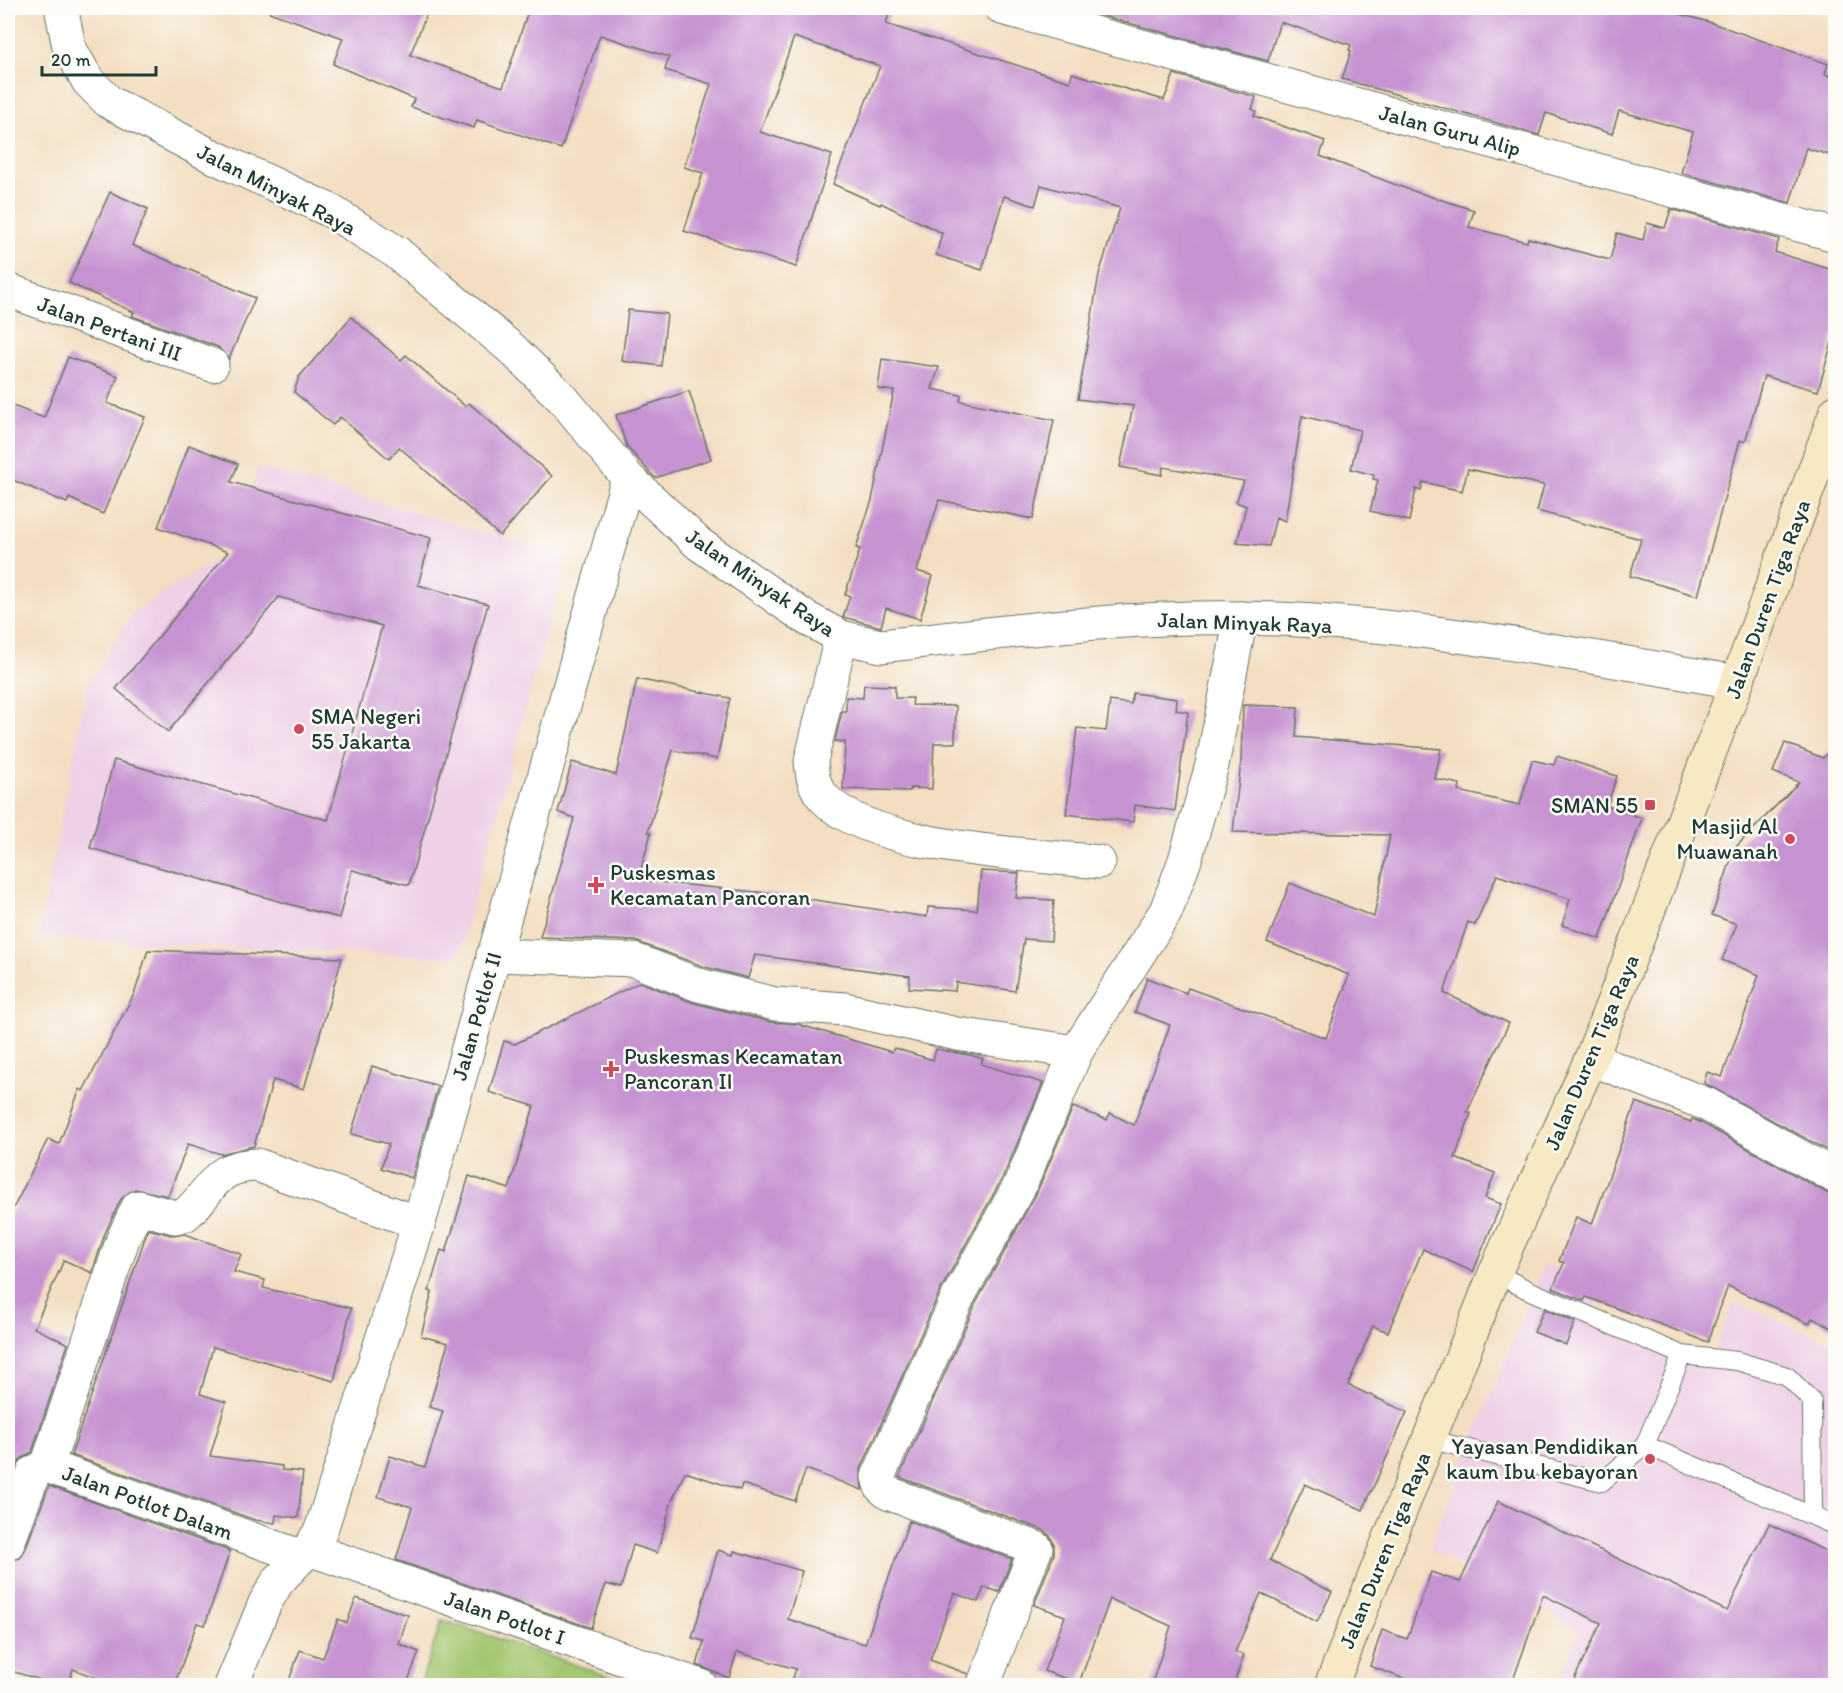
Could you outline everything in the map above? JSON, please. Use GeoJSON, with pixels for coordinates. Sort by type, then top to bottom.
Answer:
{"type":"FeatureCollection","features":[{"type":"Feature","properties":{"kind":"main road","name":"Jalan Duren Tiga Raya"},"geometry":{"type":"LineString","coordinates":[[1331,1686],[1495,1273],[1591,1059],[1737,682],[1836,412]]}},
{"type":"Feature","properties":{"kind":"street","name":"Jalan Guru Alip"},"geometry":{"type":"LineString","coordinates":[[1002,8],[1067,16],[1836,235]]}},
{"type":"Feature","properties":{"kind":"street","name":"Jalan Minyak Raya"},"geometry":{"type":"LineString","coordinates":[[58,9],[69,47],[88,81],[109,102],[208,154],[329,210],[396,252],[527,363],[564,400],[628,478],[699,544],[806,618],[841,637],[881,646],[1135,620],[1240,618],[1352,625],[1468,637],[1737,682]]}},
{"type":"Feature","properties":{"kind":"street","name":"Jalan Pertani III"},"geometry":{"type":"LineString","coordinates":[[8,290],[212,365]]}},
{"type":"Feature","properties":{"kind":"street","name":"Jalan Potlot II"},"geometry":{"type":"LineString","coordinates":[[231,1686],[265,1603],[278,1581],[304,1553],[321,1530],[419,1223],[628,478]]}},
{"type":"Feature","properties":{"kind":"street"},"geometry":{"type":"LineString","coordinates":[[983,1686],[1036,1548],[888,1493],[881,1487],[878,1477],[958,1297],[1021,1183],[1076,1052],[1166,911],[1185,860],[1212,765],[1240,618]]}},
{"type":"Feature","properties":{"kind":"street"},"geometry":{"type":"LineString","coordinates":[[841,637],[811,761],[813,781],[825,799],[878,829],[922,841],[1099,862]]}},
{"type":"Feature","properties":{"kind":"street"},"geometry":{"type":"LineString","coordinates":[[493,955],[634,960],[699,985],[775,1004],[845,1009],[957,1034],[1076,1052]]}},
{"type":"Feature","properties":{"kind":"street"},"geometry":{"type":"LineString","coordinates":[[1591,1059],[1706,1104],[1836,1177]]}},
{"type":"Feature","properties":{"kind":"street"},"geometry":{"type":"LineString","coordinates":[[47,1466],[123,1239],[138,1208],[175,1217],[184,1215],[224,1171],[241,1166],[257,1166],[419,1223]]}},
{"type":"Feature","properties":{"kind":"street","name":"Jalan Potlot Dalam"},"geometry":{"type":"LineString","coordinates":[[8,1543],[34,1472],[47,1466],[304,1553]]}},
{"type":"Feature","properties":{"kind":"street","name":"Jalan Potlot I"},"geometry":{"type":"LineString","coordinates":[[304,1553],[701,1686]]}},
{"type":"Feature","properties":{"kind":"lane"},"geometry":{"type":"LineString","coordinates":[[1495,1273],[1528,1290],[1682,1354],[1737,1361],[1787,1376],[1812,1401],[1813,1516]]}},
{"type":"Feature","properties":{"kind":"lane"},"geometry":{"type":"LineString","coordinates":[[1428,1439],[1602,1482],[1645,1445],[1682,1354]]}},
{"type":"Feature","properties":{"kind":"lane"},"geometry":{"type":"LineString","coordinates":[[1645,1445],[1836,1526]]}},
{"type":"Feature","properties":{"kind":"shaded area","name":"SMA Negeri 55 Jakarta"},"geometry":{"type":"Polygon","coordinates":[[[258,467],[534,547],[568,553],[458,958],[38,938],[87,688],[133,612],[231,551],[258,467]]]}},
{"type":"Feature","properties":{"kind":"shaded area","name":"Yayasan Pendidikan kaum Ibu kebayoran"},"geometry":{"type":"Polygon","coordinates":[[[1544,1264],[1602,1286],[1592,1321],[1707,1369],[1734,1303],[1835,1344],[1835,1685],[1558,1685],[1580,1630],[1429,1549],[1544,1264]]]}},
{"type":"Feature","properties":{"kind":"green space"},"geometry":{"type":"Polygon","coordinates":[[[442,1620],[635,1685],[420,1685],[442,1620]]]}},
{"type":"Feature","properties":{"kind":"building"},"geometry":{"type":"Polygon","coordinates":[[[270,8],[429,8],[410,55],[503,87],[529,8],[891,8],[886,24],[1070,82],[1072,73],[1164,100],[1174,74],[1256,97],[1252,109],[1256,111],[1254,116],[1325,141],[1320,156],[1407,189],[1474,210],[1469,227],[1527,242],[1528,238],[1610,260],[1617,233],[1643,240],[1647,223],[1665,228],[1671,209],[1779,239],[1775,252],[1836,271],[1836,328],[1818,391],[1764,376],[1745,442],[1740,440],[1698,596],[1630,576],[1641,539],[1537,511],[1544,485],[1468,469],[1462,491],[1423,482],[1421,491],[1416,489],[1409,521],[1370,511],[1378,480],[1373,479],[1374,475],[1351,469],[1360,430],[1302,416],[1285,521],[1276,517],[1269,546],[1237,543],[1246,506],[1236,502],[1244,481],[1163,467],[1162,475],[1120,467],[1133,406],[1078,399],[1099,274],[1120,208],[1041,185],[1035,206],[1004,196],[982,270],[936,255],[942,233],[881,203],[880,205],[833,184],[880,66],[794,37],[760,132],[832,155],[796,267],[684,231],[703,173],[684,167],[711,84],[665,70],[669,57],[600,35],[561,149],[477,120],[474,128],[411,107],[414,99],[333,64],[343,38],[269,12],[270,8]]]}},
{"type":"Feature","properties":{"kind":"building"},"geometry":{"type":"Polygon","coordinates":[[[1093,8],[1657,8],[1709,22],[1828,64],[1825,74],[1836,78],[1836,157],[1806,148],[1790,203],[1681,173],[1693,132],[1619,111],[1612,134],[1546,113],[1539,135],[1342,79],[1351,45],[1280,22],[1268,61],[1092,13],[1093,8]]]}},
{"type":"Feature","properties":{"kind":"building"},"geometry":{"type":"Polygon","coordinates":[[[110,192],[148,209],[132,245],[255,298],[229,359],[218,347],[132,316],[134,312],[69,283],[110,192]]]}},
{"type":"Feature","properties":{"kind":"building"},"geometry":{"type":"Polygon","coordinates":[[[628,310],[667,314],[661,366],[622,361],[628,310]]]}},
{"type":"Feature","properties":{"kind":"building"},"geometry":{"type":"Polygon","coordinates":[[[351,317],[401,360],[406,355],[465,406],[469,403],[552,476],[500,536],[399,447],[389,459],[340,417],[333,425],[294,392],[299,377],[351,317]]]}},
{"type":"Feature","properties":{"kind":"building"},"geometry":{"type":"Polygon","coordinates":[[[68,357],[118,376],[107,403],[145,417],[103,514],[69,498],[67,503],[8,478],[8,404],[44,418],[68,357]]]}},
{"type":"Feature","properties":{"kind":"building"},"geometry":{"type":"Polygon","coordinates":[[[882,359],[939,367],[932,389],[961,395],[960,401],[1054,420],[1033,519],[939,500],[917,571],[933,576],[920,619],[886,608],[881,627],[843,617],[850,596],[845,595],[860,549],[856,548],[872,500],[894,391],[878,389],[882,359]]]}},
{"type":"Feature","properties":{"kind":"building"},"geometry":{"type":"Polygon","coordinates":[[[689,391],[711,459],[655,478],[627,447],[616,415],[689,391]]]}},
{"type":"Feature","properties":{"kind":"building"},"geometry":{"type":"Polygon","coordinates":[[[189,445],[238,464],[231,482],[431,538],[418,585],[488,604],[409,885],[352,870],[339,918],[90,848],[114,760],[328,820],[382,626],[279,597],[168,732],[116,689],[228,552],[158,527],[189,445]]]}},
{"type":"Feature","properties":{"kind":"building"},"geometry":{"type":"Polygon","coordinates":[[[637,679],[730,698],[717,759],[673,750],[648,832],[651,833],[638,880],[775,894],[927,917],[928,907],[977,910],[981,871],[1019,873],[1016,898],[1054,900],[1051,941],[1024,939],[1015,991],[956,982],[955,991],[909,988],[910,976],[755,955],[748,978],[705,967],[635,941],[540,937],[574,818],[558,812],[572,762],[616,775],[637,679]]]}},
{"type":"Feature","properties":{"kind":"building"},"geometry":{"type":"Polygon","coordinates":[[[864,685],[895,686],[895,698],[913,698],[912,705],[956,706],[955,743],[934,743],[932,789],[910,788],[910,791],[843,789],[845,742],[835,741],[842,711],[846,711],[846,697],[863,698],[864,685]]]}},
{"type":"Feature","properties":{"kind":"building"},"geometry":{"type":"Polygon","coordinates":[[[1133,693],[1177,699],[1176,710],[1188,712],[1175,811],[1135,805],[1133,822],[1066,814],[1077,728],[1106,731],[1110,701],[1131,704],[1133,693]]]}},
{"type":"Feature","properties":{"kind":"building"},"geometry":{"type":"Polygon","coordinates":[[[1243,705],[1298,707],[1296,737],[1441,749],[1435,779],[1460,784],[1459,791],[1520,805],[1532,760],[1554,765],[1557,756],[1617,776],[1607,806],[1642,818],[1600,939],[1562,925],[1570,899],[1497,875],[1475,925],[1468,922],[1444,993],[1509,1023],[1467,1112],[1471,1113],[1455,1158],[1495,1173],[1485,1198],[1501,1204],[1473,1272],[1423,1249],[1388,1332],[1373,1326],[1348,1385],[1407,1412],[1363,1510],[1305,1484],[1270,1560],[1332,1592],[1317,1622],[1261,1593],[1235,1652],[1244,1655],[1233,1686],[1151,1686],[1171,1626],[1110,1599],[1079,1683],[1044,1671],[1065,1616],[1034,1605],[1054,1554],[1054,1544],[1050,1536],[1043,1530],[899,1477],[975,1305],[1037,1192],[1073,1107],[1107,1120],[1110,1113],[1134,1125],[1170,1025],[1135,1012],[1147,978],[1186,993],[1188,988],[1326,1038],[1349,975],[1267,942],[1290,883],[1374,917],[1390,835],[1233,832],[1241,761],[1243,705]]]}},
{"type":"Feature","properties":{"kind":"building"},"geometry":{"type":"Polygon","coordinates":[[[1785,743],[1823,758],[1836,744],[1836,1155],[1704,1083],[1707,1072],[1722,1077],[1759,975],[1722,960],[1737,924],[1712,915],[1735,848],[1799,782],[1773,772],[1785,743]]]}},
{"type":"Feature","properties":{"kind":"building"},"geometry":{"type":"Polygon","coordinates":[[[148,950],[342,958],[304,1089],[273,1080],[254,1146],[221,1154],[188,1144],[168,1196],[135,1189],[121,1199],[105,1233],[92,1273],[64,1260],[34,1328],[68,1344],[32,1452],[20,1460],[8,1490],[8,1219],[48,1139],[59,1144],[80,1089],[83,1091],[135,992],[148,950]]]}},
{"type":"Feature","properties":{"kind":"building"},"geometry":{"type":"Polygon","coordinates":[[[640,982],[694,1003],[771,1022],[797,1024],[892,1052],[894,1048],[933,1060],[936,1049],[970,1055],[983,1059],[981,1064],[1043,1083],[1004,1175],[941,1289],[861,1469],[862,1490],[806,1469],[795,1501],[742,1484],[740,1490],[685,1472],[672,1501],[657,1553],[633,1545],[621,1588],[606,1584],[591,1628],[396,1560],[412,1507],[378,1497],[390,1456],[425,1467],[443,1411],[429,1407],[448,1343],[421,1336],[432,1292],[429,1291],[441,1250],[446,1252],[469,1176],[509,1189],[534,1106],[489,1092],[504,1041],[515,1044],[640,982]]]}},
{"type":"Feature","properties":{"kind":"building"},"geometry":{"type":"Polygon","coordinates":[[[372,1066],[438,1086],[412,1178],[381,1168],[389,1144],[351,1134],[372,1066]]]}},
{"type":"Feature","properties":{"kind":"building"},"geometry":{"type":"Polygon","coordinates":[[[1636,1102],[1691,1122],[1692,1119],[1698,1121],[1836,1196],[1836,1330],[1812,1318],[1809,1324],[1728,1286],[1708,1342],[1586,1297],[1584,1301],[1553,1288],[1564,1263],[1559,1261],[1576,1217],[1592,1224],[1636,1102]]]}},
{"type":"Feature","properties":{"kind":"building"},"geometry":{"type":"Polygon","coordinates":[[[148,1229],[171,1235],[185,1234],[241,1254],[234,1272],[265,1280],[263,1288],[351,1308],[334,1381],[213,1347],[200,1394],[226,1402],[210,1456],[282,1466],[282,1470],[303,1472],[298,1518],[276,1515],[275,1523],[255,1520],[71,1455],[148,1229]]]}},
{"type":"Feature","properties":{"kind":"building"},"geometry":{"type":"Polygon","coordinates":[[[1544,1309],[1575,1322],[1566,1345],[1534,1332],[1544,1309]]]}},
{"type":"Feature","properties":{"kind":"building"},"geometry":{"type":"Polygon","coordinates":[[[49,1486],[230,1551],[205,1625],[197,1623],[174,1686],[118,1686],[73,1669],[68,1686],[60,1686],[8,1670],[8,1561],[20,1558],[25,1550],[49,1486]]]}},
{"type":"Feature","properties":{"kind":"building"},"geometry":{"type":"Polygon","coordinates":[[[1498,1501],[1727,1611],[1769,1524],[1836,1556],[1836,1686],[1571,1686],[1601,1623],[1543,1595],[1511,1686],[1423,1686],[1370,1666],[1382,1630],[1407,1639],[1431,1572],[1460,1582],[1498,1501]]]}},
{"type":"Feature","properties":{"kind":"building"},"geometry":{"type":"Polygon","coordinates":[[[909,1521],[1012,1559],[999,1592],[984,1587],[978,1602],[954,1593],[930,1660],[968,1674],[965,1686],[809,1686],[792,1680],[796,1669],[737,1652],[729,1678],[697,1665],[704,1641],[692,1638],[718,1550],[733,1555],[734,1551],[802,1571],[788,1619],[865,1644],[909,1521]]]}},
{"type":"Feature","properties":{"kind":"building"},"geometry":{"type":"Polygon","coordinates":[[[356,1598],[408,1615],[399,1644],[419,1652],[406,1686],[287,1686],[300,1650],[323,1658],[338,1619],[347,1623],[356,1598]]]}},
{"type":"Feature","properties":{"kind":"place","name":"SMA Negeri 55 Jakarta"},"geometry":{"type":"Point","coordinates":[299,729]}},
{"type":"Feature","properties":{"kind":"place","name":"SMAN 55"},"geometry":{"type":"Point","coordinates":[1650,805]}},
{"type":"Feature","properties":{"kind":"place","name":"Masjid Al Muawanah"},"geometry":{"type":"Point","coordinates":[1790,839]}},
{"type":"Feature","properties":{"kind":"place","name":"Puskesmas Kecamatan Pancoran"},"geometry":{"type":"Point","coordinates":[596,885]}},
{"type":"Feature","properties":{"kind":"place","name":"Puskesmas Kecamatan Pancoran II"},"geometry":{"type":"Point","coordinates":[611,1069]}},
{"type":"Feature","properties":{"kind":"place","name":"Yayasan Pendidikan kaum Ibu kebayoran"},"geometry":{"type":"Point","coordinates":[1650,1459]}}]}
